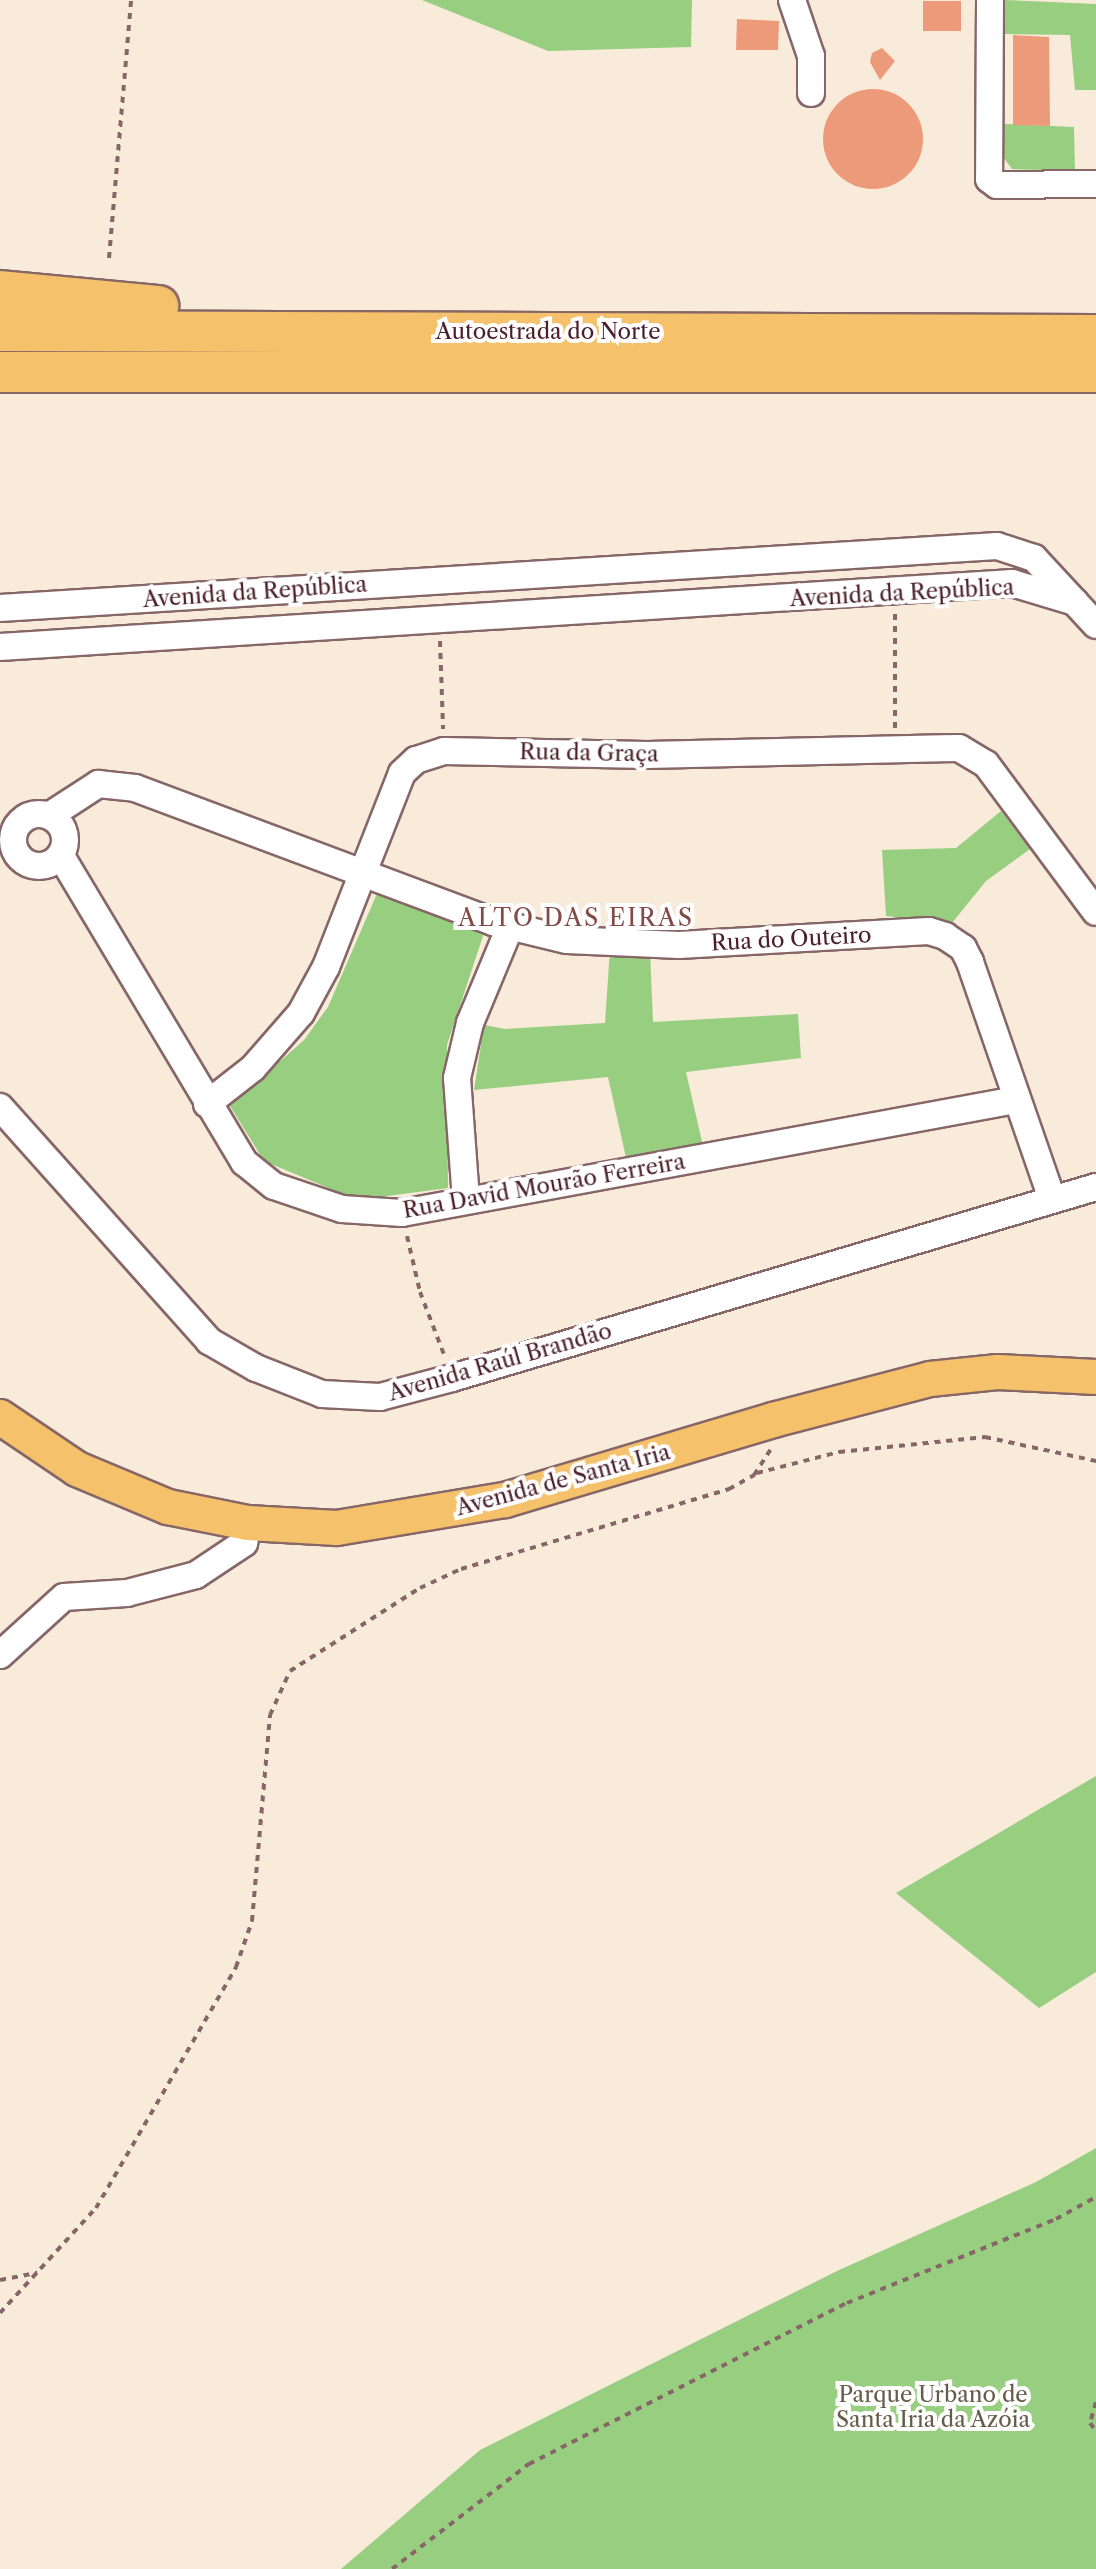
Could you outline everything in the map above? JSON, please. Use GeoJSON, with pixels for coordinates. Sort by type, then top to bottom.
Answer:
{"type":"FeatureCollection","features":[{"type":"Feature","properties":{"kind":"highway"},"geometry":{"type":"LineString","coordinates":[[0,291],[135,306],[276,308],[346,331]]}},
{"type":"Feature","properties":{"kind":"highway","name":"Autoestrada do Norte"},"geometry":{"type":"LineString","coordinates":[[0,331],[1096,335]]}},
{"type":"Feature","properties":{"kind":"highway","name":"Autoestrada do Norte"},"geometry":{"type":"LineString","coordinates":[[0,372],[1096,372]]}},
{"type":"Feature","properties":{"kind":"highway"},"geometry":{"type":"LineString","coordinates":[[0,395],[129,388],[234,373]]}},
{"type":"Feature","properties":{"kind":"main road","name":"Avenida de Santa Iria"},"geometry":{"type":"LineString","coordinates":[[0,1417],[77,1469],[124,1491],[215,1519],[337,1528],[437,1514],[505,1500],[773,1420],[930,1379],[998,1372],[1096,1377]]}},
{"type":"Feature","properties":{"kind":"street"},"geometry":{"type":"LineString","coordinates":[[792,0],[811,56],[811,93]]}},
{"type":"Feature","properties":{"kind":"street"},"geometry":{"type":"LineString","coordinates":[[990,0],[989,179],[997,185],[1096,184]]}},
{"type":"Feature","properties":{"kind":"street","name":"Avenida da República"},"geometry":{"type":"LineString","coordinates":[[0,608],[997,546],[1034,558],[1091,611]]}},
{"type":"Feature","properties":{"kind":"street"},"geometry":{"type":"LineString","coordinates":[[489,577],[491,616]]}},
{"type":"Feature","properties":{"kind":"street","name":"Avenida da República"},"geometry":{"type":"LineString","coordinates":[[0,647],[1012,583],[1091,611]]}},
{"type":"Feature","properties":{"kind":"street","name":"Rua da Graça"},"geometry":{"type":"LineString","coordinates":[[207,1104],[253,1068],[301,1013],[366,871],[402,773],[416,760],[444,751],[647,755],[959,748],[986,764],[1096,912]]}},
{"type":"Feature","properties":{"kind":"street","name":"Rua do Outeiro"},"geometry":{"type":"LineString","coordinates":[[49,816],[98,784],[135,788],[366,871],[510,927],[567,940],[679,945],[929,931],[945,936],[963,948],[970,962],[1052,1199]]}},
{"type":"Feature","properties":{"kind":"street"},"geometry":{"type":"LineString","coordinates":[[33,814],[49,816],[63,829],[61,856],[47,866],[23,862],[7,830],[33,814]]}},
{"type":"Feature","properties":{"kind":"street","name":"Rua David Mourão Ferreira"},"geometry":{"type":"LineString","coordinates":[[61,856],[244,1162],[274,1186],[342,1209],[402,1213],[1016,1100]]}},
{"type":"Feature","properties":{"kind":"street"},"geometry":{"type":"LineString","coordinates":[[466,1200],[457,1078],[470,1023],[510,927]]}},
{"type":"Feature","properties":{"kind":"street","name":"Avenida Raúl Brandão"},"geometry":{"type":"LineString","coordinates":[[0,1107],[209,1341],[256,1368],[322,1394],[380,1397],[452,1378],[1096,1187]]}},
{"type":"Feature","properties":{"kind":"street"},"geometry":{"type":"LineString","coordinates":[[0,1655],[64,1597],[127,1593],[196,1575],[244,1543],[248,1523]]}},
{"type":"Feature","properties":{"kind":"path"},"geometry":{"type":"LineString","coordinates":[[109,258],[131,0]]}},
{"type":"Feature","properties":{"kind":"path"},"geometry":{"type":"LineString","coordinates":[[890,749],[898,715],[894,591]]}},
{"type":"Feature","properties":{"kind":"path"},"geometry":{"type":"LineString","coordinates":[[440,620],[444,751]]}},
{"type":"Feature","properties":{"kind":"path"},"geometry":{"type":"LineString","coordinates":[[402,1213],[420,1292],[452,1378]]}},
{"type":"Feature","properties":{"kind":"path"},"geometry":{"type":"LineString","coordinates":[[755,1473],[770,1454],[773,1420]]}},
{"type":"Feature","properties":{"kind":"path"},"geometry":{"type":"LineString","coordinates":[[0,2313],[96,2208],[236,1967],[252,1921],[270,1715],[290,1671],[327,1643],[461,1569],[729,1489],[755,1473],[839,1452],[985,1437],[1096,1461]]}},
{"type":"Feature","properties":{"kind":"path"},"geometry":{"type":"LineString","coordinates":[[392,2569],[529,2464],[847,2303],[1056,2219],[1096,2197]]}},
{"type":"Feature","properties":{"kind":"path"},"geometry":{"type":"LineString","coordinates":[[0,2280],[40,2272]]}},
{"type":"Feature","properties":{"kind":"path"},"geometry":{"type":"LineString","coordinates":[[1096,2402],[1090,2423],[1096,2431]]}},
{"type":"Feature","properties":{"kind":"green space"},"geometry":{"type":"Polygon","coordinates":[[[422,0],[692,0],[691,47],[548,51],[422,0]]]}},
{"type":"Feature","properties":{"kind":"green space"},"geometry":{"type":"Polygon","coordinates":[[[1005,0],[1096,4],[1096,90],[1075,90],[1070,35],[1004,34],[1005,0]]]}},
{"type":"Feature","properties":{"kind":"green space"},"geometry":{"type":"Polygon","coordinates":[[[1004,124],[1074,127],[1075,171],[1012,169],[1003,157],[1004,124]]]}},
{"type":"Feature","properties":{"kind":"green space"},"geometry":{"type":"Polygon","coordinates":[[[1001,811],[1030,849],[986,881],[952,923],[886,916],[882,850],[956,848],[1001,811]]]}},
{"type":"Feature","properties":{"kind":"green space"},"geometry":{"type":"Polygon","coordinates":[[[382,882],[485,930],[447,1045],[448,1188],[357,1200],[264,1161],[230,1106],[304,1040],[328,1007],[382,882]]]}},
{"type":"Feature","properties":{"kind":"green space"},"geometry":{"type":"Polygon","coordinates":[[[610,949],[650,950],[653,1022],[798,1014],[801,1058],[686,1072],[703,1146],[627,1162],[608,1077],[474,1090],[484,1025],[505,1029],[605,1023],[610,949]]]}},
{"type":"Feature","properties":{"kind":"green space"},"geometry":{"type":"Polygon","coordinates":[[[1096,1776],[1096,1972],[1039,2008],[896,1893],[1096,1776]]]}},
{"type":"Feature","properties":{"kind":"green space","name":"Parque Urbano de Santa Iria da Azóia"},"geometry":{"type":"Polygon","coordinates":[[[1096,2148],[1096,2569],[341,2569],[480,2450],[839,2270],[1036,2182],[1096,2148]]]}},
{"type":"Feature","properties":{"kind":"building"},"geometry":{"type":"Polygon","coordinates":[[[923,1],[961,1],[961,31],[923,31],[923,1]]]}},
{"type":"Feature","properties":{"kind":"building"},"geometry":{"type":"Polygon","coordinates":[[[737,19],[779,21],[778,50],[736,50],[737,19]]]}},
{"type":"Feature","properties":{"kind":"building"},"geometry":{"type":"Polygon","coordinates":[[[1013,35],[1049,37],[1050,126],[1013,125],[1013,35]]]}},
{"type":"Feature","properties":{"kind":"building"},"geometry":{"type":"Polygon","coordinates":[[[882,48],[895,61],[880,80],[870,62],[872,53],[882,48]]]}},
{"type":"Feature","properties":{"kind":"building"},"geometry":{"type":"Polygon","coordinates":[[[873,89],[892,93],[908,104],[919,120],[923,139],[919,158],[908,174],[892,185],[873,189],[854,185],[838,174],[827,158],[823,139],[827,120],[838,104],[854,93],[873,89]]]}},
{"type":"Feature","properties":{"kind":"district","name":"ALTO DAS EIRAS"},"geometry":{"type":"Point","coordinates":[576,918]}}]}
